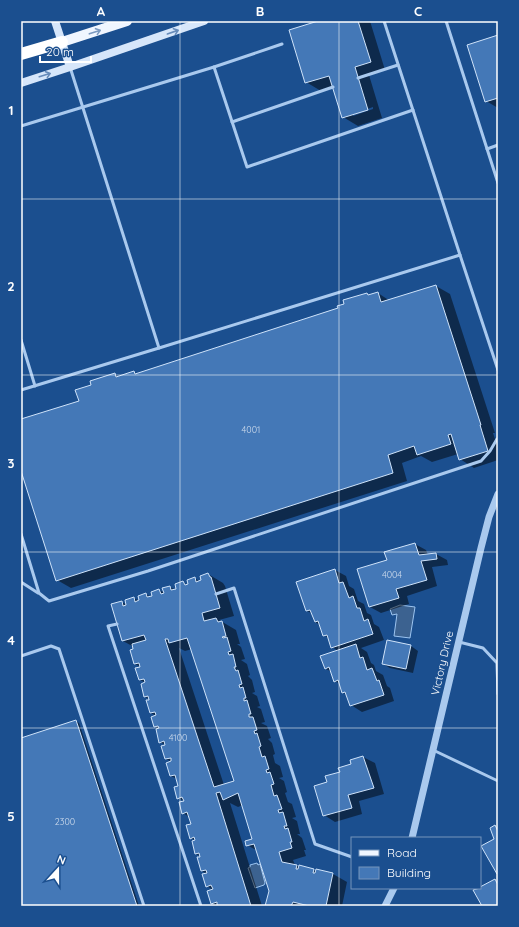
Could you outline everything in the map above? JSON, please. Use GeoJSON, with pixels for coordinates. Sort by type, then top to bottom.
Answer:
{"type":"FeatureCollection","features":[{"type":"Feature","properties":{"kind":"highway"},"geometry":{"type":"LineString","coordinates":[[21,54],[62,42]]}},
{"type":"Feature","properties":{"kind":"main road"},"geometry":{"type":"LineString","coordinates":[[55,21],[70,68]]}},
{"type":"Feature","properties":{"kind":"main road"},"geometry":{"type":"LineString","coordinates":[[62,42],[127,21]]}},
{"type":"Feature","properties":{"kind":"main road"},"geometry":{"type":"LineString","coordinates":[[21,83],[70,68],[204,21]]}},
{"type":"Feature","properties":{"kind":"street","name":"Victory Drive"},"geometry":{"type":"LineString","coordinates":[[412,837],[488,517],[497,497]]}},
{"type":"Feature","properties":{"kind":"street"},"geometry":{"type":"LineString","coordinates":[[385,906],[394,889]]}},
{"type":"Feature","properties":{"kind":"lane"},"geometry":{"type":"LineString","coordinates":[[384,21],[498,370]]}},
{"type":"Feature","properties":{"kind":"lane"},"geometry":{"type":"LineString","coordinates":[[446,21],[498,183]]}},
{"type":"Feature","properties":{"kind":"lane"},"geometry":{"type":"LineString","coordinates":[[21,126],[214,67],[282,44]]}},
{"type":"Feature","properties":{"kind":"lane"},"geometry":{"type":"LineString","coordinates":[[358,78],[398,65]]}},
{"type":"Feature","properties":{"kind":"lane"},"geometry":{"type":"LineString","coordinates":[[214,67],[246,167],[413,110]]}},
{"type":"Feature","properties":{"kind":"lane"},"geometry":{"type":"LineString","coordinates":[[70,68],[159,348]]}},
{"type":"Feature","properties":{"kind":"lane"},"geometry":{"type":"LineString","coordinates":[[232,122],[333,87]]}},
{"type":"Feature","properties":{"kind":"lane"},"geometry":{"type":"LineString","coordinates":[[487,149],[498,146]]}},
{"type":"Feature","properties":{"kind":"lane"},"geometry":{"type":"LineString","coordinates":[[21,390],[460,255]]}},
{"type":"Feature","properties":{"kind":"lane"},"geometry":{"type":"LineString","coordinates":[[21,340],[35,386]]}},
{"type":"Feature","properties":{"kind":"lane"},"geometry":{"type":"LineString","coordinates":[[21,582],[49,601],[148,571],[481,461],[498,439]]}},
{"type":"Feature","properties":{"kind":"lane"},"geometry":{"type":"LineString","coordinates":[[21,534],[39,593]]}},
{"type":"Feature","properties":{"kind":"lane"},"geometry":{"type":"LineString","coordinates":[[216,594],[234,588],[315,844],[351,857]]}},
{"type":"Feature","properties":{"kind":"lane"},"geometry":{"type":"LineString","coordinates":[[117,624],[108,626],[201,906]]}},
{"type":"Feature","properties":{"kind":"lane"},"geometry":{"type":"LineString","coordinates":[[458,642],[483,648],[497,663],[498,694]]}},
{"type":"Feature","properties":{"kind":"lane"},"geometry":{"type":"LineString","coordinates":[[21,656],[51,646],[59,650],[144,906]]}},
{"type":"Feature","properties":{"kind":"lane"},"geometry":{"type":"LineString","coordinates":[[433,750],[498,781]]}},
{"type":"Feature","properties":{"kind":"water"},"geometry":{"type":"Polygon","coordinates":[[[400,605],[415,607],[410,638],[394,636],[397,614],[392,615],[390,609],[400,605]]]}},
{"type":"Feature","properties":{"kind":"water"},"geometry":{"type":"Polygon","coordinates":[[[257,863],[258,865],[260,864],[265,883],[264,885],[255,888],[248,868],[250,865],[257,863]]]}},
{"type":"Feature","properties":{"kind":"building"},"geometry":{"type":"Polygon","coordinates":[[[318,21],[358,21],[371,62],[355,67],[368,110],[342,118],[329,76],[305,83],[289,30],[318,21]]]}},
{"type":"Feature","properties":{"kind":"building"},"geometry":{"type":"Polygon","coordinates":[[[498,35],[498,98],[485,102],[467,45],[498,35]]]}},
{"type":"Feature","properties":{"kind":"building"},"geometry":{"type":"Polygon","coordinates":[[[436,285],[488,451],[459,460],[451,434],[448,435],[451,444],[417,455],[414,446],[388,455],[393,473],[56,581],[21,471],[21,419],[79,401],[75,390],[91,385],[90,381],[115,373],[116,377],[134,371],[135,374],[338,308],[337,306],[344,304],[343,300],[367,293],[368,295],[378,292],[381,302],[436,285]]]}},
{"type":"Feature","properties":{"kind":"building"},"geometry":{"type":"Polygon","coordinates":[[[415,543],[419,555],[436,553],[437,559],[421,561],[427,580],[396,589],[399,598],[369,607],[357,569],[387,560],[384,552],[415,543]]]}},
{"type":"Feature","properties":{"kind":"building"},"geometry":{"type":"Polygon","coordinates":[[[335,569],[339,583],[343,582],[349,598],[353,596],[357,608],[360,608],[364,621],[368,619],[373,634],[331,648],[327,635],[323,636],[318,621],[315,622],[310,610],[306,611],[296,582],[335,569]]]}},
{"type":"Feature","properties":{"kind":"building"},"geometry":{"type":"Polygon","coordinates":[[[208,573],[211,577],[220,608],[202,613],[204,621],[216,618],[218,622],[222,621],[226,636],[222,637],[227,637],[231,651],[228,652],[229,655],[233,654],[236,667],[234,667],[236,671],[238,670],[242,684],[239,685],[240,688],[243,687],[246,698],[244,698],[244,701],[247,700],[251,714],[249,714],[249,717],[253,717],[257,730],[254,731],[255,734],[257,733],[261,746],[259,747],[262,757],[265,756],[269,769],[266,770],[267,773],[270,772],[274,784],[271,785],[274,796],[277,795],[282,809],[278,810],[279,813],[283,812],[287,826],[284,826],[285,829],[288,828],[292,848],[279,852],[282,862],[297,865],[296,869],[298,869],[299,865],[314,869],[313,873],[315,873],[316,869],[333,873],[326,906],[309,906],[293,902],[291,906],[265,906],[269,891],[254,844],[246,846],[245,841],[252,839],[238,793],[223,800],[220,792],[216,793],[251,906],[217,906],[217,902],[211,904],[207,891],[213,889],[211,885],[206,887],[202,874],[207,873],[206,870],[201,871],[197,857],[200,857],[199,853],[195,854],[192,841],[195,840],[194,837],[190,839],[186,825],[191,824],[187,812],[182,814],[179,802],[184,801],[182,797],[177,799],[174,787],[178,786],[175,775],[170,776],[166,763],[171,761],[171,758],[165,759],[161,746],[165,745],[164,741],[159,743],[156,729],[159,728],[158,726],[154,727],[151,717],[156,715],[155,712],[150,713],[146,700],[149,700],[148,696],[144,697],[141,684],[145,682],[144,679],[139,680],[135,668],[140,667],[139,663],[134,664],[130,650],[133,649],[132,644],[146,640],[144,635],[122,641],[111,604],[122,601],[123,606],[126,605],[125,600],[134,597],[135,602],[139,600],[138,596],[146,593],[147,597],[152,596],[151,592],[159,589],[161,594],[164,593],[162,588],[170,586],[171,590],[176,589],[175,584],[183,581],[185,585],[188,584],[187,580],[195,577],[196,582],[201,580],[200,576],[208,573]],[[187,638],[169,643],[168,639],[165,639],[214,787],[234,781],[187,638]]]}},
{"type":"Feature","properties":{"kind":"building"},"geometry":{"type":"Polygon","coordinates":[[[387,640],[411,645],[406,669],[382,664],[387,640]]]}},
{"type":"Feature","properties":{"kind":"building"},"geometry":{"type":"Polygon","coordinates":[[[356,644],[360,658],[363,657],[367,670],[372,668],[377,681],[379,680],[384,695],[350,706],[345,692],[342,693],[338,680],[334,682],[329,667],[325,669],[320,656],[356,644]]]}},
{"type":"Feature","properties":{"kind":"building"},"geometry":{"type":"Polygon","coordinates":[[[76,720],[137,906],[21,906],[21,738],[76,720]]]}},
{"type":"Feature","properties":{"kind":"building"},"geometry":{"type":"Polygon","coordinates":[[[363,756],[374,788],[348,795],[352,808],[323,816],[314,786],[327,782],[325,776],[340,772],[338,768],[351,764],[350,760],[363,756]]]}},
{"type":"Feature","properties":{"kind":"building"},"geometry":{"type":"Polygon","coordinates":[[[495,825],[498,831],[497,874],[481,846],[494,839],[490,828],[495,825]]]}},
{"type":"Feature","properties":{"kind":"building"},"geometry":{"type":"Polygon","coordinates":[[[495,879],[498,885],[498,906],[482,906],[473,890],[481,889],[481,886],[495,879]]]}}]}
